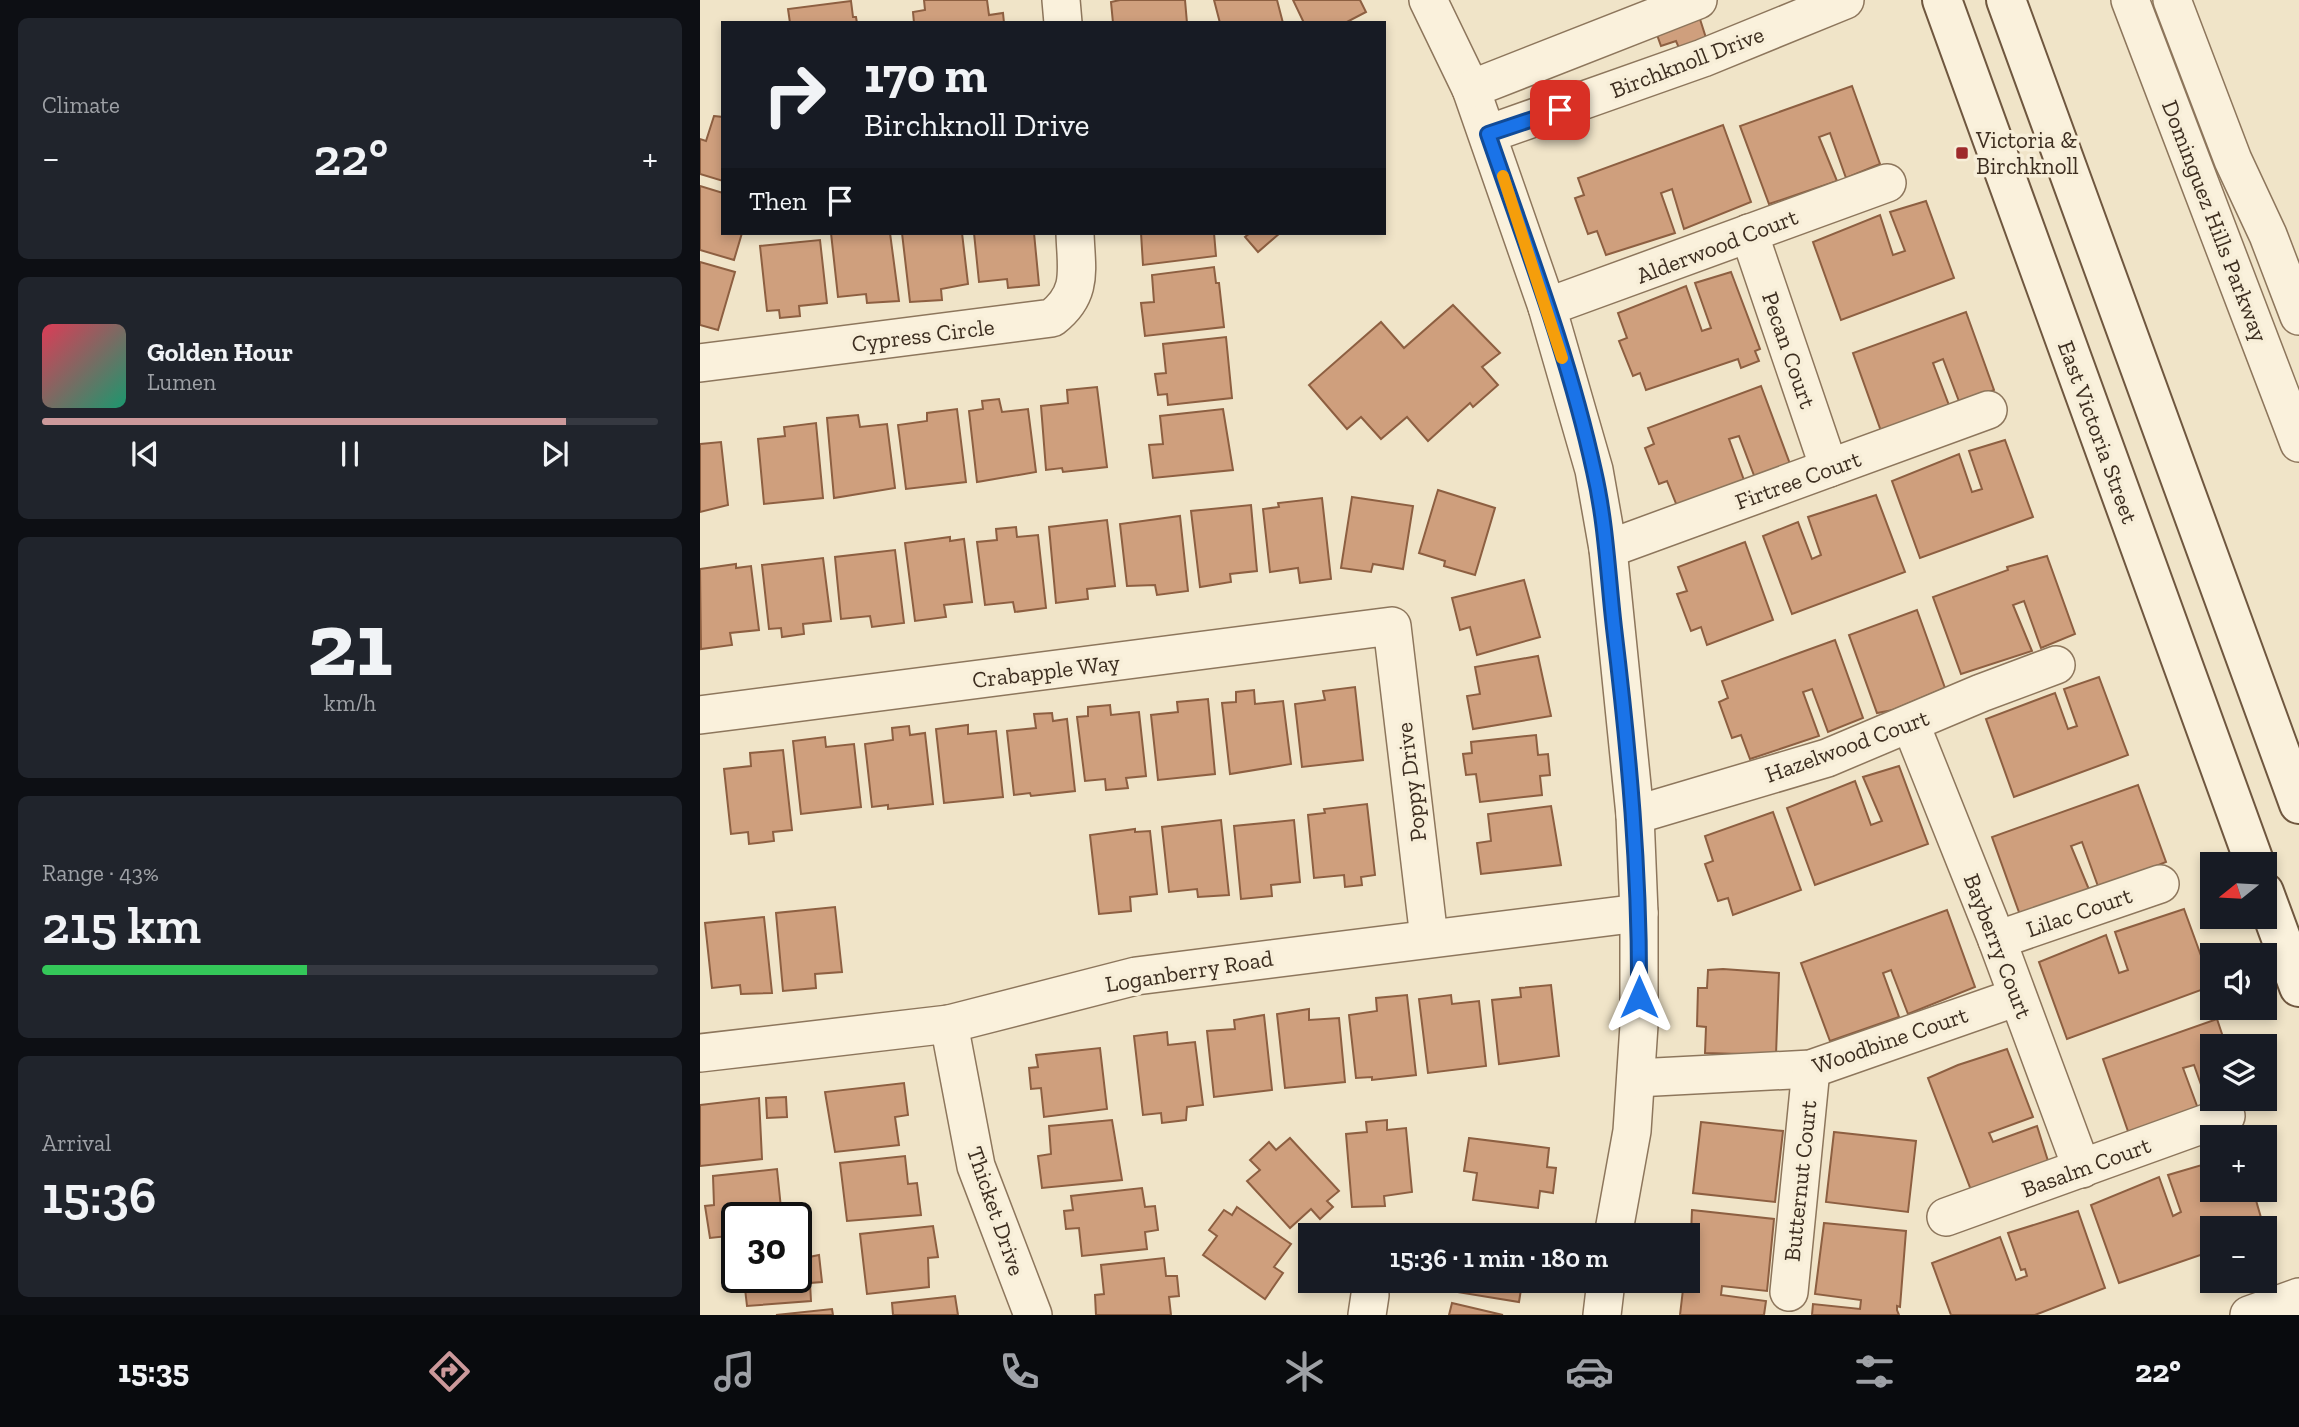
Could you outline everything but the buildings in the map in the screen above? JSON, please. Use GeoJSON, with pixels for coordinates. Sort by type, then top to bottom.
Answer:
{"type":"FeatureCollection","features":[{"type":"Feature","properties":{"kind":"main road","name":"East Victoria Street"},"geometry":{"type":"LineString","coordinates":[[1942,0],[2251,852]]}},
{"type":"Feature","properties":{"kind":"main road"},"geometry":{"type":"LineString","coordinates":[[2006,0],[2299,804]]}},
{"type":"Feature","properties":{"kind":"main road"},"geometry":{"type":"LineString","coordinates":[[2277,927],[2299,987]]}},
{"type":"Feature","properties":{"kind":"street"},"geometry":{"type":"LineString","coordinates":[[1061,0],[1063,21]]}},
{"type":"Feature","properties":{"kind":"street"},"geometry":{"type":"LineString","coordinates":[[1428,0],[1471,89],[1548,307],[1594,470],[1608,549],[1635,815],[1640,913],[1632,1131],[1615,1223]]}},
{"type":"Feature","properties":{"kind":"street"},"geometry":{"type":"LineString","coordinates":[[1471,89],[1698,0]]}},
{"type":"Feature","properties":{"kind":"street","name":"Birchknoll Drive"},"geometry":{"type":"LineString","coordinates":[[1488,134],[1679,67],[1845,0]]}},
{"type":"Feature","properties":{"kind":"street","name":"Dominguez Hills Parkway"},"geometry":{"type":"LineString","coordinates":[[2130,0],[2299,443]]}},
{"type":"Feature","properties":{"kind":"street","name":"Dominguez Hills Parkway"},"geometry":{"type":"LineString","coordinates":[[2172,0],[2233,160],[2299,316]]}},
{"type":"Feature","properties":{"kind":"street","name":"Alderwood Court"},"geometry":{"type":"LineString","coordinates":[[1548,307],[1886,183]]}},
{"type":"Feature","properties":{"kind":"street","name":"Pecan Court"},"geometry":{"type":"LineString","coordinates":[[1749,233],[1829,468]]}},
{"type":"Feature","properties":{"kind":"street","name":"Cypress Circle"},"geometry":{"type":"LineString","coordinates":[[700,363],[1052,318],[1069,304],[1077,283],[1075,235]]}},
{"type":"Feature","properties":{"kind":"street","name":"Firtree Court"},"geometry":{"type":"LineString","coordinates":[[1608,549],[1988,411]]}},
{"type":"Feature","properties":{"kind":"street","name":"Crabapple Way"},"geometry":{"type":"LineString","coordinates":[[700,715],[1392,626]]}},
{"type":"Feature","properties":{"kind":"street","name":"Poppy Drive"},"geometry":{"type":"LineString","coordinates":[[1392,626],[1429,938]]}},
{"type":"Feature","properties":{"kind":"street","name":"Hazelwood Court"},"geometry":{"type":"LineString","coordinates":[[1635,815],[1827,758],[1911,725],[1981,693],[2056,665]]}},
{"type":"Feature","properties":{"kind":"street","name":"Bayberry Court"},"geometry":{"type":"LineString","coordinates":[[1911,725],[1997,940],[2082,1169]]}},
{"type":"Feature","properties":{"kind":"street","name":"Lilac Court"},"geometry":{"type":"LineString","coordinates":[[1997,940],[2160,884]]}},
{"type":"Feature","properties":{"kind":"street","name":"Loganberry Road"},"geometry":{"type":"LineString","coordinates":[[700,1053],[949,1024],[1136,975],[1640,913]]}},
{"type":"Feature","properties":{"kind":"street","name":"Woodbine Court"},"geometry":{"type":"LineString","coordinates":[[1636,1077],[1811,1069],[2017,997]]}},
{"type":"Feature","properties":{"kind":"street","name":"Thicket Drive"},"geometry":{"type":"LineString","coordinates":[[949,1024],[976,1166],[1033,1315]]}},
{"type":"Feature","properties":{"kind":"street","name":"Butternut Court"},"geometry":{"type":"LineString","coordinates":[[1789,1292],[1811,1069]]}},
{"type":"Feature","properties":{"kind":"street","name":"Basalm Court"},"geometry":{"type":"LineString","coordinates":[[1945,1217],[2226,1116]]}},
{"type":"Feature","properties":{"kind":"street"},"geometry":{"type":"LineString","coordinates":[[1602,1315],[1605,1293]]}},
{"type":"Feature","properties":{"kind":"street"},"geometry":{"type":"LineString","coordinates":[[2249,1315],[2299,1297]]}},
{"type":"Feature","properties":{"kind":"slow traffic"},"geometry":{"type":"LineString","coordinates":[[1503,176],[1548,307],[1562,358]]}},
{"type":"Feature","properties":{"kind":"place","name":"Victoria & Birchknoll"},"geometry":{"type":"Point","coordinates":[1962,153]}},
{"type":"Feature","properties":{"kind":"route"},"geometry":{"type":"LineString","coordinates":[[1560,110],[1488,134],[1548,307],[1594,470],[1608,549],[1635,815],[1640,913],[1639,997]]}}]}
